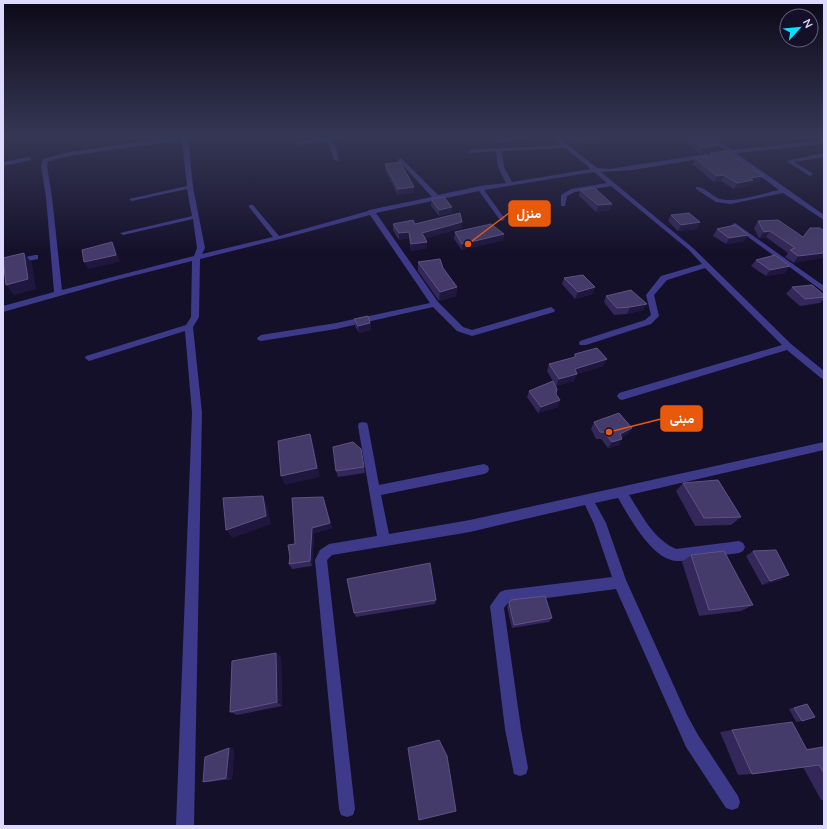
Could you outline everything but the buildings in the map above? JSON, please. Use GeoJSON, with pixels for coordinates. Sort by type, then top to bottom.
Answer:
{"type":"FeatureCollection","features":[{"type":"Feature","properties":{"kind":"street"},"geometry":{"type":"LineString","coordinates":[[45,175],[49,197],[58,294]]}},
{"type":"Feature","properties":{"kind":"street"},"geometry":{"type":"LineString","coordinates":[[185,826],[197,413],[189,327],[195,317],[197,274],[196,259],[201,248],[194,217],[189,175]]}},
{"type":"Feature","properties":{"kind":"street"},"geometry":{"type":"LineString","coordinates":[[415,175],[435,196]]}},
{"type":"Feature","properties":{"kind":"street"},"geometry":{"type":"LineString","coordinates":[[505,175],[510,184]]}},
{"type":"Feature","properties":{"kind":"street"},"geometry":{"type":"LineString","coordinates":[[3,309],[277,238],[370,211],[435,196],[567,175]]}},
{"type":"Feature","properties":{"kind":"street"},"geometry":{"type":"LineString","coordinates":[[601,175],[691,250],[788,346],[824,376]]}},
{"type":"Feature","properties":{"kind":"street"},"geometry":{"type":"LineString","coordinates":[[762,175],[824,218]]}},
{"type":"Feature","properties":{"kind":"street"},"geometry":{"type":"LineString","coordinates":[[563,205],[564,195],[567,192],[612,184]]}},
{"type":"Feature","properties":{"kind":"street"},"geometry":{"type":"LineString","coordinates":[[132,199],[190,187]]}},
{"type":"Feature","properties":{"kind":"street"},"geometry":{"type":"LineString","coordinates":[[480,188],[502,219]]}},
{"type":"Feature","properties":{"kind":"street"},"geometry":{"type":"LineString","coordinates":[[698,188],[718,201],[730,202],[784,191]]}},
{"type":"Feature","properties":{"kind":"street"},"geometry":{"type":"LineString","coordinates":[[251,206],[277,238]]}},
{"type":"Feature","properties":{"kind":"street"},"geometry":{"type":"LineString","coordinates":[[370,211],[435,304],[460,329],[472,333],[551,310]]}},
{"type":"Feature","properties":{"kind":"street"},"geometry":{"type":"LineString","coordinates":[[122,233],[194,217]]}},
{"type":"Feature","properties":{"kind":"street"},"geometry":{"type":"LineString","coordinates":[[735,225],[824,290]]}},
{"type":"Feature","properties":{"kind":"street"},"geometry":{"type":"LineString","coordinates":[[3,264],[35,257]]}},
{"type":"Feature","properties":{"kind":"street"},"geometry":{"type":"LineString","coordinates":[[583,343],[648,322],[655,316],[650,295],[660,281],[664,278],[706,265]]}},
{"type":"Feature","properties":{"kind":"street"},"geometry":{"type":"LineString","coordinates":[[261,338],[341,324],[435,304]]}},
{"type":"Feature","properties":{"kind":"street"},"geometry":{"type":"LineString","coordinates":[[89,358],[189,327]]}},
{"type":"Feature","properties":{"kind":"street"},"geometry":{"type":"LineString","coordinates":[[622,396],[788,346]]}},
{"type":"Feature","properties":{"kind":"street"},"geometry":{"type":"LineString","coordinates":[[363,426],[384,541]]}},
{"type":"Feature","properties":{"kind":"street"},"geometry":{"type":"LineString","coordinates":[[347,809],[321,560],[324,554],[329,550],[470,526],[824,446]]}},
{"type":"Feature","properties":{"kind":"street"},"geometry":{"type":"LineString","coordinates":[[375,491],[484,469]]}},
{"type":"Feature","properties":{"kind":"street"},"geometry":{"type":"LineString","coordinates":[[621,493],[652,540],[669,552],[676,555],[739,547]]}},
{"type":"Feature","properties":{"kind":"street"},"geometry":{"type":"LineString","coordinates":[[588,500],[600,523],[620,582],[692,741],[732,802]]}},
{"type":"Feature","properties":{"kind":"street"},"geometry":{"type":"LineString","coordinates":[[520,768],[497,606],[505,597],[620,582]]}},
{"type":"Feature","properties":{"kind":"place","name":"منزل"},"geometry":{"type":"Point","coordinates":[468,244]}},
{"type":"Feature","properties":{"kind":"place","name":"مبنى"},"geometry":{"type":"Point","coordinates":[609,432]}}]}
